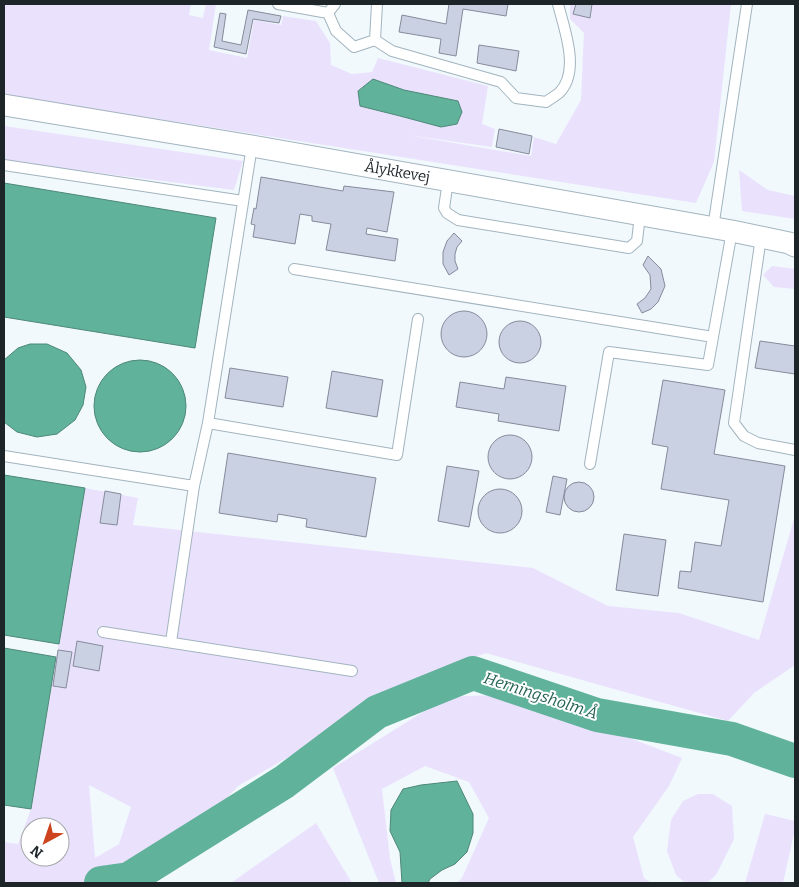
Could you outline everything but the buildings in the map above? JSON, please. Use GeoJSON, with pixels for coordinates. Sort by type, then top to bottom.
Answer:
{"type":"FeatureCollection","features":[{"type":"Feature","properties":{"kind":"street","name":"Ålykkevej"},"geometry":{"type":"LineString","coordinates":[[4,105],[252,146],[793,244]]}},
{"type":"Feature","properties":{"kind":"lane"},"geometry":{"type":"LineString","coordinates":[[278,4],[328,13]]}},
{"type":"Feature","properties":{"kind":"lane"},"geometry":{"type":"LineString","coordinates":[[328,13],[335,4]]}},
{"type":"Feature","properties":{"kind":"lane"},"geometry":{"type":"LineString","coordinates":[[375,40],[377,4]]}},
{"type":"Feature","properties":{"kind":"lane"},"geometry":{"type":"LineString","coordinates":[[328,13],[336,31],[354,46],[375,40],[392,51],[501,82],[516,98],[546,102],[560,92],[568,79],[570,61],[568,45],[558,4]]}},
{"type":"Feature","properties":{"kind":"lane"},"geometry":{"type":"LineString","coordinates":[[590,464],[609,352],[708,365],[747,4]]}},
{"type":"Feature","properties":{"kind":"lane"},"geometry":{"type":"LineString","coordinates":[[171,642],[194,486],[208,423],[252,146]]}},
{"type":"Feature","properties":{"kind":"lane"},"geometry":{"type":"LineString","coordinates":[[4,165],[243,201]]}},
{"type":"Feature","properties":{"kind":"lane"},"geometry":{"type":"LineString","coordinates":[[448,181],[444,208],[447,213],[458,220],[628,248],[637,241],[640,215]]}},
{"type":"Feature","properties":{"kind":"lane"},"geometry":{"type":"LineString","coordinates":[[761,237],[734,423],[744,436],[758,443],[795,450]]}},
{"type":"Feature","properties":{"kind":"lane"},"geometry":{"type":"LineString","coordinates":[[294,269],[712,337]]}},
{"type":"Feature","properties":{"kind":"lane"},"geometry":{"type":"LineString","coordinates":[[208,423],[397,455],[418,319]]}},
{"type":"Feature","properties":{"kind":"lane"},"geometry":{"type":"LineString","coordinates":[[4,456],[194,486]]}},
{"type":"Feature","properties":{"kind":"lane"},"geometry":{"type":"LineString","coordinates":[[103,632],[352,671]]}},
{"type":"Feature","properties":{"kind":"shaded area"},"geometry":{"type":"Polygon","coordinates":[[[4,4],[191,4],[189,15],[203,18],[206,4],[216,4],[209,50],[247,58],[254,20],[281,25],[283,16],[316,21],[330,43],[331,65],[352,74],[372,72],[378,58],[488,86],[482,124],[495,129],[492,147],[407,135],[531,156],[534,137],[556,144],[581,100],[584,33],[570,19],[570,4],[731,4],[714,162],[696,203],[4,95],[4,4]]]}},
{"type":"Feature","properties":{"kind":"shaded area"},"geometry":{"type":"Polygon","coordinates":[[[373,79],[404,90],[458,101],[462,112],[457,124],[441,127],[360,106],[358,91],[373,79]]]}},
{"type":"Feature","properties":{"kind":"shaded area"},"geometry":{"type":"Polygon","coordinates":[[[4,126],[243,161],[234,190],[4,161],[4,126]]]}},
{"type":"Feature","properties":{"kind":"shaded area"},"geometry":{"type":"Polygon","coordinates":[[[739,170],[768,190],[795,196],[795,219],[742,211],[739,170]]]}},
{"type":"Feature","properties":{"kind":"shaded area"},"geometry":{"type":"Polygon","coordinates":[[[4,183],[216,218],[195,348],[4,317],[4,183]]]}},
{"type":"Feature","properties":{"kind":"shaded area"},"geometry":{"type":"Polygon","coordinates":[[[772,266],[795,269],[795,289],[774,287],[763,275],[772,266]]]}},
{"type":"Feature","properties":{"kind":"shaded area"},"geometry":{"type":"Polygon","coordinates":[[[30,344],[47,344],[67,353],[81,370],[86,387],[83,405],[75,420],[57,434],[37,437],[17,432],[4,422],[4,360],[18,348],[30,344]]]}},
{"type":"Feature","properties":{"kind":"shaded area"},"geometry":{"type":"Polygon","coordinates":[[[140,360],[149,361],[166,368],[178,380],[185,397],[185,415],[178,432],[166,444],[149,451],[140,452],[131,451],[114,444],[102,432],[95,415],[94,406],[95,397],[102,380],[114,368],[131,361],[140,360]]]}},
{"type":"Feature","properties":{"kind":"shaded area"},"geometry":{"type":"Polygon","coordinates":[[[4,475],[85,488],[59,644],[4,635],[4,475]]]}},
{"type":"Feature","properties":{"kind":"shaded area"},"geometry":{"type":"Polygon","coordinates":[[[85,488],[138,498],[133,525],[533,568],[608,606],[679,613],[759,640],[795,515],[795,665],[754,693],[728,721],[486,653],[401,684],[332,732],[238,786],[150,883],[4,883],[4,842],[18,844],[20,839],[20,867],[70,867],[70,817],[28,817],[31,809],[85,488]],[[89,785],[95,858],[119,844],[131,807],[89,785]]]}},
{"type":"Feature","properties":{"kind":"shaded area"},"geometry":{"type":"Polygon","coordinates":[[[4,648],[56,657],[31,809],[4,805],[4,648]]]}},
{"type":"Feature","properties":{"kind":"shaded area"},"geometry":{"type":"Polygon","coordinates":[[[514,694],[682,758],[669,786],[633,837],[644,878],[652,883],[457,883],[462,878],[489,818],[469,782],[425,766],[382,789],[390,859],[396,883],[379,883],[333,768],[447,697],[514,694]]]}},
{"type":"Feature","properties":{"kind":"shaded area"},"geometry":{"type":"Polygon","coordinates":[[[457,781],[473,814],[473,833],[467,852],[455,864],[442,870],[430,879],[428,883],[402,883],[400,852],[390,831],[391,810],[403,789],[457,781]]]}},
{"type":"Feature","properties":{"kind":"shaded area"},"geometry":{"type":"Polygon","coordinates":[[[698,794],[713,794],[732,806],[734,839],[716,875],[707,883],[686,883],[676,875],[667,851],[671,820],[683,801],[698,794]]]}},
{"type":"Feature","properties":{"kind":"shaded area"},"geometry":{"type":"Polygon","coordinates":[[[765,814],[795,821],[795,829],[783,883],[745,883],[765,814]]]}},
{"type":"Feature","properties":{"kind":"shaded area"},"geometry":{"type":"Polygon","coordinates":[[[316,823],[352,883],[231,883],[316,823]]]}},
{"type":"Feature","properties":{"kind":"waterway","name":"Herningsholm Å"},"geometry":{"type":"LineString","coordinates":[[101,883],[129,879],[284,782],[377,712],[473,673],[597,715],[732,739],[795,761]]}}]}
